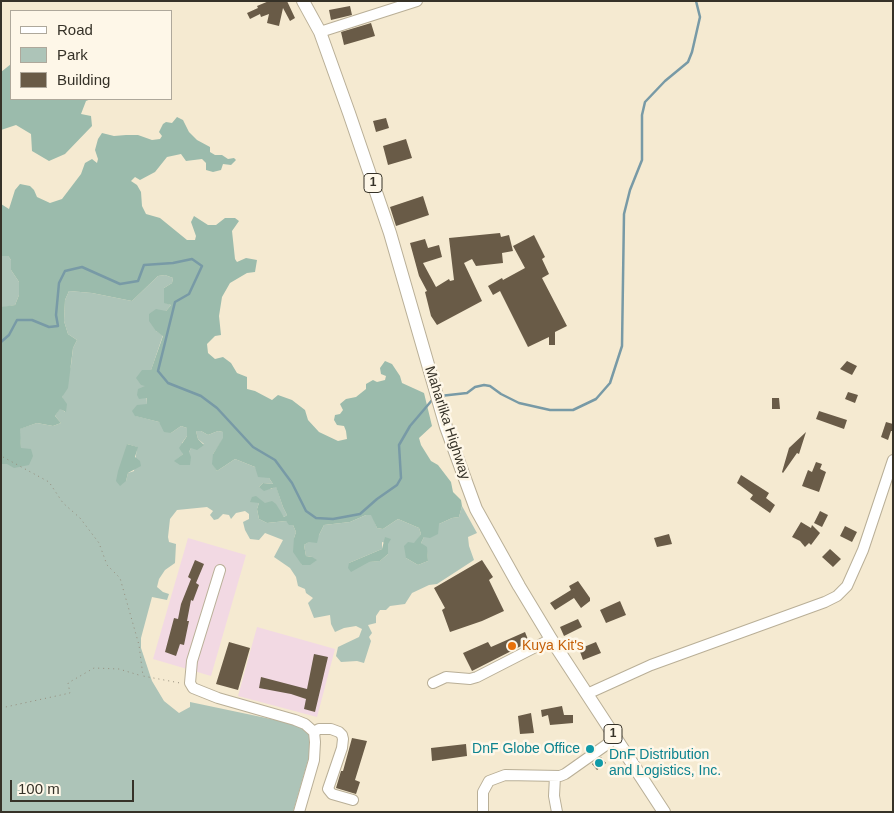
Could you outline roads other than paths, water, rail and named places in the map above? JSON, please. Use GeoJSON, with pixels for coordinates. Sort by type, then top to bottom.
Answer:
{"type":"FeatureCollection","features":[{"type":"Feature","properties":{"kind":"main road","name":"Maharlika Highway"},"geometry":{"type":"LineString","coordinates":[[303,1],[320,32],[344,96],[390,232],[446,427],[476,510],[551,639],[664,812]]}},
{"type":"Feature","properties":{"kind":"street"},"geometry":{"type":"LineString","coordinates":[[320,32],[417,1]]}},
{"type":"Feature","properties":{"kind":"street"},"geometry":{"type":"LineString","coordinates":[[587,694],[651,665],[837,596],[847,586],[863,550],[893,460]]}},
{"type":"Feature","properties":{"kind":"street"},"geometry":{"type":"LineString","coordinates":[[220,570],[192,661],[190,683],[193,688],[218,698],[295,720],[305,724],[314,732],[316,742],[314,760],[299,812]]}},
{"type":"Feature","properties":{"kind":"street"},"geometry":{"type":"LineString","coordinates":[[433,683],[446,677],[470,679],[477,677],[551,639]]}},
{"type":"Feature","properties":{"kind":"street"},"geometry":{"type":"LineString","coordinates":[[314,732],[324,728],[338,732],[342,736],[342,748],[328,789],[332,794],[353,800]]}},
{"type":"Feature","properties":{"kind":"street"},"geometry":{"type":"LineString","coordinates":[[483,812],[485,786],[489,781],[505,775],[555,776],[565,774],[616,738]]}},
{"type":"Feature","properties":{"kind":"street"},"geometry":{"type":"LineString","coordinates":[[555,776],[555,806],[557,812]]}},
{"type":"Feature","properties":{"kind":"waterway"},"geometry":{"type":"LineString","coordinates":[[440,396],[467,393],[475,387],[484,385],[490,386],[519,403],[550,410],[573,410],[596,399],[610,383],[622,346],[624,214],[630,190],[642,160],[642,115],[645,102],[665,81],[688,62],[700,17],[696,1]]}},
{"type":"Feature","properties":{"kind":"waterway"},"geometry":{"type":"LineString","coordinates":[[1,342],[9,335],[17,320],[32,320],[49,327],[58,326],[56,315],[59,283],[65,271],[82,267],[120,284],[138,281],[144,265],[173,263],[192,259],[202,266],[189,294],[175,302],[158,371],[168,383],[201,396],[217,408],[253,447],[275,460],[292,483],[306,511],[316,518],[333,519],[360,514],[397,485],[401,478],[399,445],[410,426],[433,399]]}},
{"type":"Feature","properties":{"kind":"place","name":"Kuya Kit's"},"geometry":{"type":"Point","coordinates":[512,646]}},
{"type":"Feature","properties":{"kind":"place","name":"DnF Globe Office"},"geometry":{"type":"Point","coordinates":[590,749]}},
{"type":"Feature","properties":{"kind":"place","name":"DnF Distribution and Logistics, Inc."},"geometry":{"type":"Point","coordinates":[599,763]}}]}
